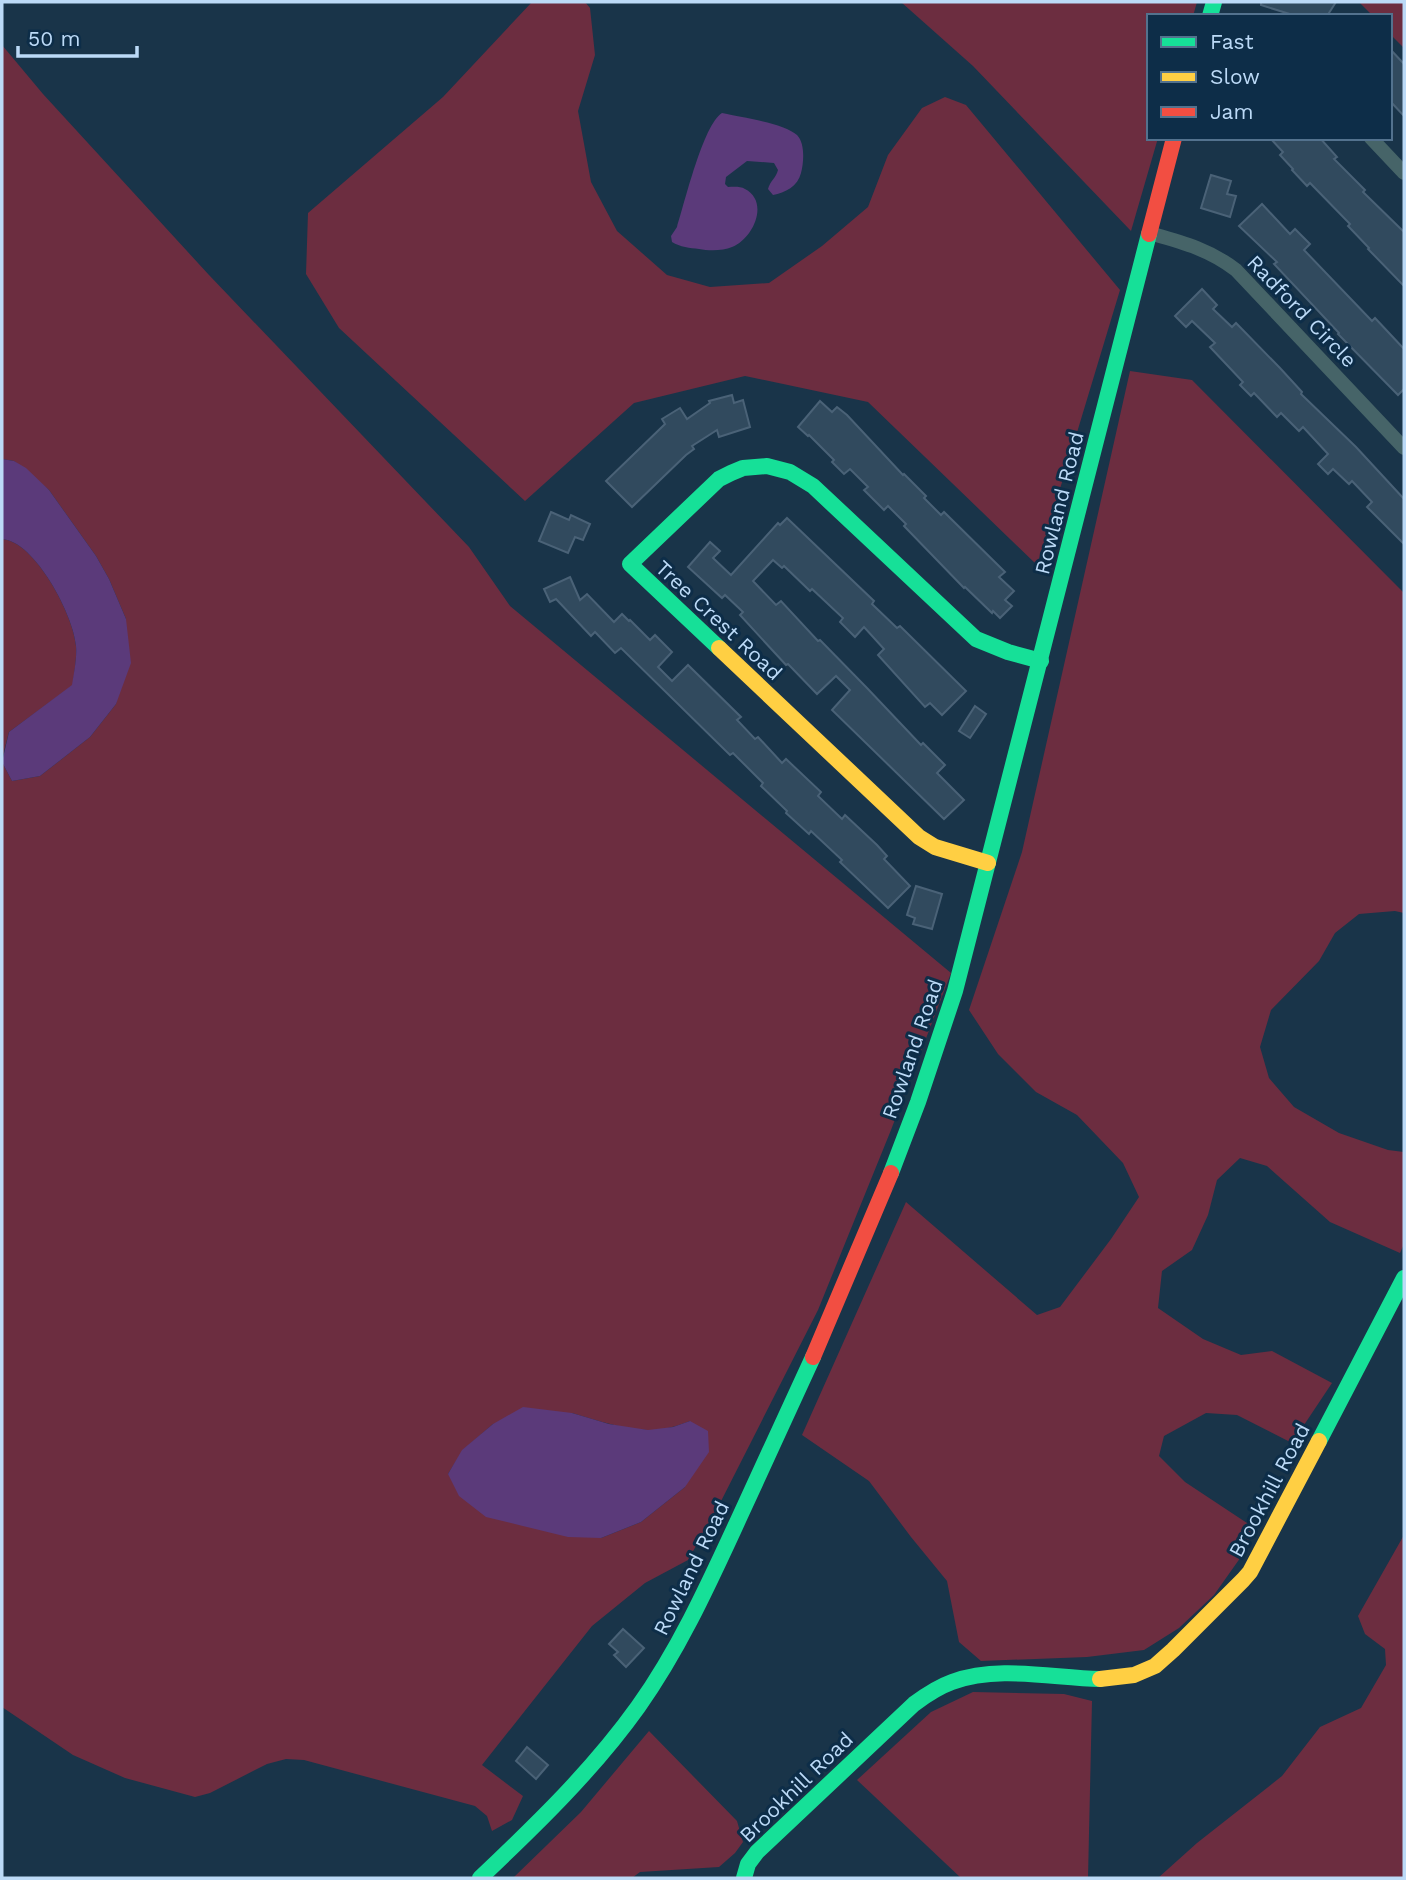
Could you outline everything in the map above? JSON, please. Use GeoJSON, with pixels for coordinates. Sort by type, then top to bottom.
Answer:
{"type":"FeatureCollection","features":[{"type":"Feature","properties":{"kind":"street","name":"Rowland Road"},"geometry":{"type":"LineString","coordinates":[[480,1878],[571,1789],[637,1708],[672,1656],[791,1407],[874,1216],[918,1101],[955,991],[1173,140]]}},
{"type":"Feature","properties":{"kind":"street"},"geometry":{"type":"LineString","coordinates":[[1373,140],[1404,173]]}},
{"type":"Feature","properties":{"kind":"street","name":"Radford Circle"},"geometry":{"type":"LineString","coordinates":[[1149,233],[1205,250],[1236,270],[1404,448]]}},
{"type":"Feature","properties":{"kind":"street","name":"Tree Crest Road"},"geometry":{"type":"LineString","coordinates":[[988,863],[935,847],[919,837],[629,564],[719,479],[751,466],[784,469],[795,473],[813,486],[976,639],[1017,656],[1041,661]]}},
{"type":"Feature","properties":{"kind":"street","name":"Brookhill Road"},"geometry":{"type":"LineString","coordinates":[[744,1878],[750,1860],[757,1852],[914,1704],[938,1686],[958,1679],[992,1674],[1106,1679],[1124,1677],[1138,1675],[1166,1657],[1250,1572],[1404,1278]]}},
{"type":"Feature","properties":{"kind":"shaded area"},"geometry":{"type":"Polygon","coordinates":[[[532,2],[585,2],[590,8],[595,55],[578,111],[591,182],[617,231],[667,275],[710,287],[769,283],[822,246],[868,207],[888,155],[922,108],[945,97],[966,105],[1120,290],[1037,565],[868,402],[745,376],[634,403],[525,501],[339,328],[306,274],[308,213],[443,97],[532,2]]]}},
{"type":"Feature","properties":{"kind":"shaded area"},"geometry":{"type":"Polygon","coordinates":[[[901,2],[1197,2],[1194,14],[1147,14],[1147,140],[1157,140],[1131,231],[973,66],[901,2]]]}},
{"type":"Feature","properties":{"kind":"shaded area"},"geometry":{"type":"Polygon","coordinates":[[[1359,2],[1404,2],[1404,48],[1392,36],[1392,14],[1371,14],[1359,2]]]}},
{"type":"Feature","properties":{"kind":"shaded area"},"geometry":{"type":"Polygon","coordinates":[[[2,45],[43,94],[209,275],[469,547],[510,606],[951,973],[818,1310],[716,1511],[688,1560],[645,1583],[592,1626],[482,1765],[523,1796],[512,1820],[492,1831],[487,1816],[475,1806],[304,1760],[286,1759],[267,1764],[210,1793],[195,1797],[125,1778],[73,1755],[2,1707],[2,762],[12,781],[40,776],[90,737],[116,704],[126,619],[96,556],[49,490],[14,461],[2,459],[2,45]],[[572,1413],[493,1424],[463,1450],[448,1474],[601,1538],[641,1522],[685,1487],[690,1421],[664,1429],[647,1430],[619,1426],[572,1413]]]}},
{"type":"Feature","properties":{"kind":"shaded area"},"geometry":{"type":"Polygon","coordinates":[[[722,113],[772,124],[797,135],[803,153],[801,173],[790,188],[773,195],[768,189],[778,170],[774,163],[747,161],[726,177],[725,184],[728,187],[745,189],[752,195],[757,211],[752,229],[740,243],[720,250],[682,246],[672,242],[671,236],[677,227],[708,132],[722,113]]]}},
{"type":"Feature","properties":{"kind":"shaded area"},"geometry":{"type":"Polygon","coordinates":[[[1130,371],[1192,380],[1404,593],[1404,913],[1395,911],[1359,914],[1335,933],[1319,961],[1271,1010],[1260,1047],[1269,1078],[1294,1107],[1339,1133],[1388,1150],[1404,1152],[1404,1244],[1400,1253],[1330,1222],[1267,1166],[1240,1158],[1217,1180],[1208,1215],[1192,1250],[1162,1271],[1158,1308],[1203,1339],[1241,1355],[1272,1351],[1332,1383],[1292,1443],[1237,1415],[1206,1413],[1164,1436],[1159,1456],[1185,1482],[1253,1527],[1243,1554],[1214,1595],[1179,1628],[1144,1650],[1087,1657],[981,1661],[959,1642],[947,1581],[869,1481],[802,1435],[906,1202],[1037,1315],[1060,1307],[1139,1197],[1123,1163],[1077,1115],[1036,1092],[998,1054],[969,1010],[1022,852],[1130,371]]]}},
{"type":"Feature","properties":{"kind":"shaded area"},"geometry":{"type":"Polygon","coordinates":[[[2,459],[14,461],[26,468],[49,490],[96,556],[126,619],[131,663],[116,704],[90,737],[40,776],[12,781],[2,762],[9,732],[72,685],[76,651],[74,633],[51,582],[27,552],[15,543],[2,539],[2,459]]]}},
{"type":"Feature","properties":{"kind":"shaded area"},"geometry":{"type":"Polygon","coordinates":[[[2,539],[15,543],[27,552],[51,582],[74,633],[76,651],[73,685],[9,732],[2,759],[2,539]]]}},
{"type":"Feature","properties":{"kind":"shaded area"},"geometry":{"type":"Polygon","coordinates":[[[523,1407],[572,1413],[609,1424],[648,1430],[673,1427],[690,1421],[708,1431],[709,1452],[685,1487],[641,1522],[601,1538],[568,1537],[486,1517],[459,1496],[448,1474],[462,1450],[493,1424],[523,1407]]]}},
{"type":"Feature","properties":{"kind":"shaded area"},"geometry":{"type":"Polygon","coordinates":[[[1404,1535],[1404,1878],[1158,1878],[1197,1843],[1282,1776],[1320,1727],[1361,1708],[1386,1665],[1385,1649],[1365,1634],[1358,1616],[1404,1535]]]}},
{"type":"Feature","properties":{"kind":"shaded area"},"geometry":{"type":"Polygon","coordinates":[[[973,1692],[1064,1694],[1092,1701],[1088,1878],[961,1878],[857,1780],[931,1712],[973,1692]]]}},
{"type":"Feature","properties":{"kind":"shaded area"},"geometry":{"type":"Polygon","coordinates":[[[649,1731],[737,1821],[743,1842],[735,1853],[719,1867],[640,1872],[632,1878],[513,1878],[581,1812],[649,1731]]]}},
{"type":"Feature","properties":{"kind":"building"},"geometry":{"type":"Polygon","coordinates":[[[1261,2],[1336,2],[1328,14],[1290,14],[1261,5],[1261,2]]]}},
{"type":"Feature","properties":{"kind":"building"},"geometry":{"type":"Polygon","coordinates":[[[1392,51],[1404,64],[1404,116],[1392,103],[1392,51]]]}},
{"type":"Feature","properties":{"kind":"building"},"geometry":{"type":"Polygon","coordinates":[[[1272,140],[1322,140],[1337,157],[1334,159],[1365,190],[1363,192],[1404,232],[1404,286],[1368,249],[1348,226],[1350,224],[1310,183],[1307,186],[1292,170],[1280,155],[1283,152],[1272,140]]]}},
{"type":"Feature","properties":{"kind":"building"},"geometry":{"type":"Polygon","coordinates":[[[1211,175],[1231,181],[1227,194],[1236,196],[1230,217],[1201,208],[1211,175]]]}},
{"type":"Feature","properties":{"kind":"building"},"geometry":{"type":"Polygon","coordinates":[[[1262,204],[1290,234],[1295,229],[1310,244],[1304,250],[1372,321],[1375,318],[1404,349],[1404,389],[1398,395],[1274,264],[1277,262],[1239,226],[1262,204]]]}},
{"type":"Feature","properties":{"kind":"building"},"geometry":{"type":"Polygon","coordinates":[[[1202,289],[1217,305],[1213,309],[1232,327],[1236,323],[1404,499],[1404,544],[1367,507],[1372,502],[1352,481],[1349,484],[1333,469],[1328,474],[1318,464],[1328,454],[1303,427],[1299,431],[1281,413],[1277,417],[1254,393],[1251,396],[1240,385],[1243,382],[1210,347],[1215,343],[1192,321],[1186,327],[1175,316],[1202,289]]]}},
{"type":"Feature","properties":{"kind":"building"},"geometry":{"type":"Polygon","coordinates":[[[732,395],[734,403],[743,400],[750,427],[719,437],[717,430],[692,446],[694,449],[632,507],[606,481],[665,424],[662,419],[680,408],[687,419],[710,403],[709,401],[732,395]]]}},
{"type":"Feature","properties":{"kind":"building"},"geometry":{"type":"Polygon","coordinates":[[[820,401],[832,412],[837,407],[847,415],[941,515],[944,512],[1005,572],[999,577],[1014,591],[1005,600],[1012,606],[1000,618],[964,588],[888,506],[884,510],[864,490],[868,487],[850,469],[844,474],[832,462],[834,460],[798,427],[820,401]]]}},
{"type":"Feature","properties":{"kind":"building"},"geometry":{"type":"Polygon","coordinates":[[[551,512],[569,520],[571,515],[590,524],[583,540],[575,537],[568,553],[539,541],[551,512]]]}},
{"type":"Feature","properties":{"kind":"building"},"geometry":{"type":"Polygon","coordinates":[[[787,518],[874,601],[872,604],[897,628],[900,626],[966,691],[942,715],[930,703],[925,707],[878,655],[884,649],[864,627],[855,637],[840,622],[843,618],[784,566],[782,568],[773,560],[753,581],[776,605],[781,601],[921,745],[923,743],[945,765],[937,773],[964,800],[944,819],[832,710],[850,690],[836,676],[817,694],[740,615],[743,612],[725,595],[722,598],[688,567],[710,542],[720,551],[713,558],[731,575],[778,523],[780,525],[787,518]]]}},
{"type":"Feature","properties":{"kind":"building"},"geometry":{"type":"Polygon","coordinates":[[[570,577],[580,600],[587,594],[614,622],[622,614],[650,640],[655,635],[672,652],[658,667],[672,681],[688,665],[741,717],[737,720],[755,739],[758,737],[782,763],[786,759],[821,792],[818,796],[842,819],[845,815],[877,845],[887,856],[884,859],[910,886],[888,908],[811,831],[809,834],[786,813],[761,786],[763,783],[733,753],[730,755],[621,648],[615,653],[595,632],[591,636],[556,599],[550,602],[544,589],[570,577]]]}},
{"type":"Feature","properties":{"kind":"building"},"geometry":{"type":"Polygon","coordinates":[[[975,706],[986,714],[970,738],[959,731],[975,706]]]}},
{"type":"Feature","properties":{"kind":"building"},"geometry":{"type":"Polygon","coordinates":[[[916,886],[942,894],[932,929],[913,924],[915,918],[907,915],[916,886]]]}},
{"type":"Feature","properties":{"kind":"building"},"geometry":{"type":"Polygon","coordinates":[[[623,1629],[644,1648],[626,1667],[614,1655],[618,1652],[609,1644],[623,1629]]]}},
{"type":"Feature","properties":{"kind":"building"},"geometry":{"type":"Polygon","coordinates":[[[527,1747],[548,1765],[536,1779],[516,1761],[527,1747]]]}},
{"type":"Feature","properties":{"kind":"traffic: fast"},"geometry":{"type":"LineString","coordinates":[[1211,14],[1214,2]]}},
{"type":"Feature","properties":{"kind":"traffic: fast"},"geometry":{"type":"LineString","coordinates":[[891,1173],[955,991],[1149,234]]}},
{"type":"Feature","properties":{"kind":"traffic: fast"},"geometry":{"type":"LineString","coordinates":[[719,648],[630,564],[719,479],[743,468],[767,466],[790,472],[813,486],[976,639],[1041,661]]}},
{"type":"Feature","properties":{"kind":"traffic: fast"},"geometry":{"type":"LineString","coordinates":[[1319,1441],[1404,1278]]}},
{"type":"Feature","properties":{"kind":"traffic: fast"},"geometry":{"type":"LineString","coordinates":[[480,1878],[583,1775],[621,1730],[653,1685],[706,1589],[813,1357]]}},
{"type":"Feature","properties":{"kind":"traffic: fast"},"geometry":{"type":"LineString","coordinates":[[744,1878],[748,1864],[757,1852],[914,1704],[937,1689],[952,1682],[988,1674],[1100,1679]]}},
{"type":"Feature","properties":{"kind":"traffic: slow"},"geometry":{"type":"LineString","coordinates":[[719,648],[919,837],[935,847],[988,863]]}},
{"type":"Feature","properties":{"kind":"traffic: slow"},"geometry":{"type":"LineString","coordinates":[[1100,1679],[1134,1675],[1155,1666],[1243,1580],[1250,1572],[1319,1441]]}},
{"type":"Feature","properties":{"kind":"traffic: jam"},"geometry":{"type":"LineString","coordinates":[[1149,234],[1173,140]]}},
{"type":"Feature","properties":{"kind":"traffic: jam"},"geometry":{"type":"LineString","coordinates":[[813,1357],[891,1173]]}}]}
